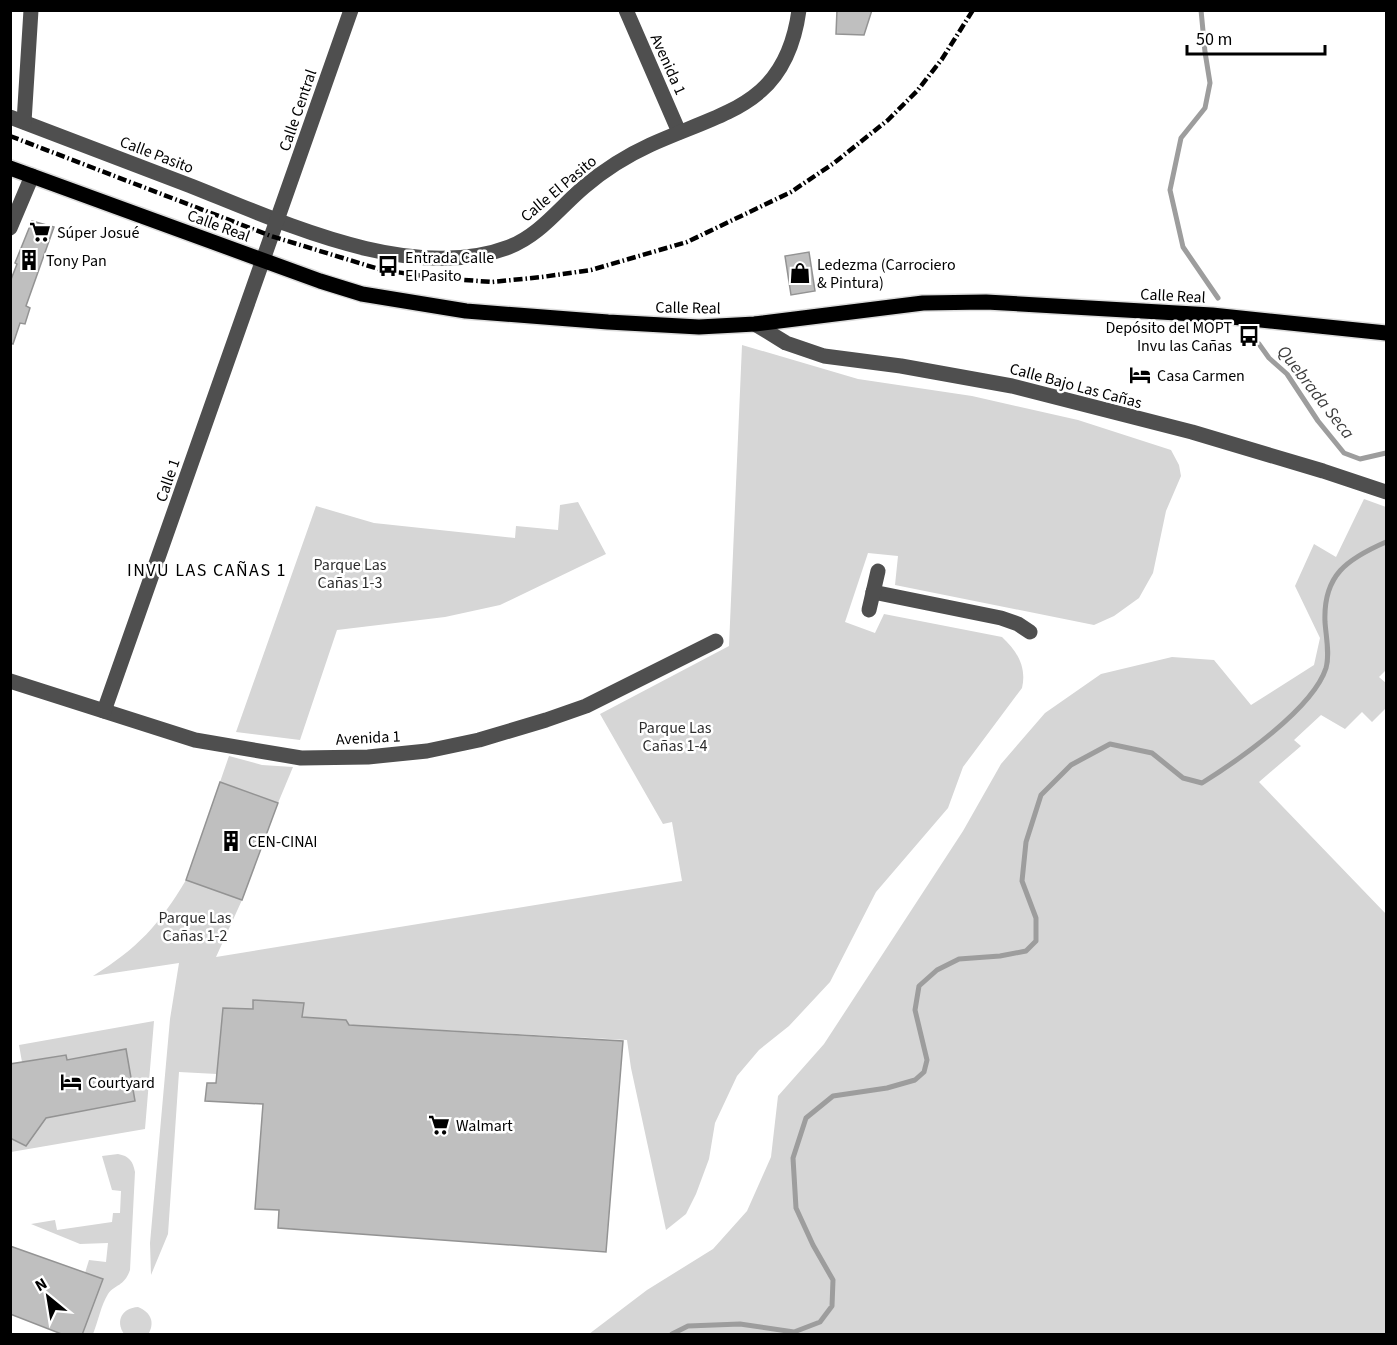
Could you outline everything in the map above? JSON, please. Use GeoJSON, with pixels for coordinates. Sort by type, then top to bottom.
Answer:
{"type":"FeatureCollection","features":[{"type":"Feature","properties":{"kind":"main road","name":"Calle Real"},"geometry":{"type":"LineString","coordinates":[[10,168],[320,281],[362,294],[466,311],[537,318],[688,326],[755,324],[923,303],[986,302],[1212,315],[1386,333]]}},
{"type":"Feature","properties":{"kind":"street"},"geometry":{"type":"LineString","coordinates":[[17,120],[31,10]]}},
{"type":"Feature","properties":{"kind":"street","name":"Calle Central"},"geometry":{"type":"LineString","coordinates":[[263,261],[351,10]]}},
{"type":"Feature","properties":{"kind":"street","name":"Avenida 1"},"geometry":{"type":"LineString","coordinates":[[626,10],[679,132]]}},
{"type":"Feature","properties":{"kind":"street","name":"Calle El Pasito"},"geometry":{"type":"LineString","coordinates":[[278,220],[371,250],[403,255],[452,258],[485,255],[511,246],[531,235],[604,170],[631,154],[741,106],[764,89],[783,65],[795,36],[799,10]]}},
{"type":"Feature","properties":{"kind":"street","name":"Calle Pasito"},"geometry":{"type":"LineString","coordinates":[[17,120],[278,220]]}},
{"type":"Feature","properties":{"kind":"street"},"geometry":{"type":"LineString","coordinates":[[10,228],[32,176]]}},
{"type":"Feature","properties":{"kind":"street","name":"Calle 1"},"geometry":{"type":"LineString","coordinates":[[104,711],[263,261]]}},
{"type":"Feature","properties":{"kind":"street","name":"Calle Bajo Las Cañas"},"geometry":{"type":"LineString","coordinates":[[755,324],[786,343],[824,356],[944,372],[1012,386],[1192,432],[1386,492]]}},
{"type":"Feature","properties":{"kind":"street"},"geometry":{"type":"LineString","coordinates":[[869,610],[878,571]]}},
{"type":"Feature","properties":{"kind":"street"},"geometry":{"type":"LineString","coordinates":[[873,592],[1001,618],[1018,624],[1030,632]]}},
{"type":"Feature","properties":{"kind":"street","name":"Avenida 1"},"geometry":{"type":"LineString","coordinates":[[10,681],[195,740],[301,758],[368,757],[415,752],[479,740],[566,713],[586,706],[716,641]]}},
{"type":"Feature","properties":{"kind":"green space"},"geometry":{"type":"Polygon","coordinates":[[[742,345],[858,379],[972,396],[1078,420],[1171,450],[1179,465],[1181,476],[1166,511],[1153,573],[1139,598],[1114,616],[1094,625],[895,585],[898,556],[868,553],[845,622],[875,633],[884,614],[1002,637],[1020,660],[1023,673],[1022,688],[963,767],[948,808],[876,892],[830,982],[789,1026],[759,1050],[737,1076],[715,1123],[709,1159],[696,1194],[686,1214],[666,1230],[627,1040],[349,1025],[346,1020],[302,1017],[303,1003],[254,1000],[253,1009],[223,1008],[217,1074],[179,1072],[168,1234],[151,1275],[150,1243],[170,1019],[179,963],[93,976],[123,956],[157,923],[186,880],[242,900],[216,957],[682,881],[672,822],[663,824],[600,714],[729,646],[742,345]]]}},
{"type":"Feature","properties":{"kind":"green space"},"geometry":{"type":"Polygon","coordinates":[[[1364,499],[1386,507],[1386,672],[1379,677],[1386,683],[1386,708],[1372,722],[1362,712],[1345,729],[1321,715],[1294,740],[1301,746],[1259,782],[1386,914],[1386,1334],[589,1334],[647,1290],[713,1249],[747,1211],[771,1157],[778,1096],[824,1044],[963,831],[1001,764],[1045,713],[1101,674],[1172,657],[1214,660],[1251,705],[1314,665],[1320,638],[1295,586],[1314,544],[1336,557],[1364,499]]]}},
{"type":"Feature","properties":{"kind":"green space","name":"Parque Las Cañas 1-3"},"geometry":{"type":"Polygon","coordinates":[[[578,502],[606,554],[500,605],[445,617],[337,630],[300,740],[236,732],[316,506],[374,523],[515,538],[516,526],[558,530],[560,505],[578,502]]]}},
{"type":"Feature","properties":{"kind":"green space"},"geometry":{"type":"Polygon","coordinates":[[[229,756],[262,765],[293,767],[278,803],[220,782],[229,756]]]}},
{"type":"Feature","properties":{"kind":"green space"},"geometry":{"type":"Polygon","coordinates":[[[154,1021],[145,1129],[11,1152],[11,1138],[26,1146],[54,1105],[57,1116],[135,1101],[67,1060],[65,1055],[22,1062],[19,1045],[154,1021]]]}},
{"type":"Feature","properties":{"kind":"green space"},"geometry":{"type":"Polygon","coordinates":[[[118,1154],[130,1160],[135,1172],[130,1270],[125,1280],[108,1294],[93,1334],[82,1334],[85,1273],[89,1260],[106,1262],[108,1243],[80,1244],[31,1224],[55,1220],[57,1230],[112,1222],[113,1213],[120,1213],[121,1191],[112,1190],[102,1156],[118,1154]]]}},
{"type":"Feature","properties":{"kind":"green space"},"geometry":{"type":"Polygon","coordinates":[[[138,1307],[146,1311],[150,1317],[152,1325],[149,1333],[124,1334],[120,1324],[122,1316],[128,1310],[138,1307]]]}},
{"type":"Feature","properties":{"kind":"building"},"geometry":{"type":"Polygon","coordinates":[[[837,10],[872,10],[864,35],[836,34],[837,10]]]}},
{"type":"Feature","properties":{"kind":"building"},"geometry":{"type":"Polygon","coordinates":[[[32,221],[54,227],[26,306],[30,308],[25,324],[20,323],[13,344],[10,343],[10,282],[32,221]]]}},
{"type":"Feature","properties":{"kind":"building","name":"Ledezma (Carrociero & Pintura)"},"geometry":{"type":"Polygon","coordinates":[[[809,252],[815,291],[791,295],[785,256],[809,252]]]}},
{"type":"Feature","properties":{"kind":"building","name":"CEN-CINAI"},"geometry":{"type":"Polygon","coordinates":[[[220,782],[278,803],[242,900],[186,880],[220,782]]]}},
{"type":"Feature","properties":{"kind":"building","name":"Walmart"},"geometry":{"type":"Polygon","coordinates":[[[253,1000],[304,1003],[302,1017],[346,1020],[349,1025],[623,1041],[606,1252],[278,1228],[279,1210],[255,1209],[263,1104],[205,1101],[207,1083],[216,1083],[223,1008],[253,1009],[253,1000]]]}},
{"type":"Feature","properties":{"kind":"building","name":"Courtyard"},"geometry":{"type":"Polygon","coordinates":[[[126,1049],[135,1101],[46,1118],[26,1146],[10,1138],[10,1064],[66,1055],[67,1060],[126,1049]]]}},
{"type":"Feature","properties":{"kind":"building"},"geometry":{"type":"Polygon","coordinates":[[[10,1246],[103,1279],[82,1335],[64,1335],[10,1314],[10,1246]]]}},
{"type":"Feature","properties":{"kind":"waterway","name":"Quebrada Seca"},"geometry":{"type":"LineString","coordinates":[[1201,10],[1210,83],[1205,108],[1181,138],[1170,190],[1183,247],[1218,298]]}},
{"type":"Feature","properties":{"kind":"waterway","name":"Quebrada Seca"},"geometry":{"type":"LineString","coordinates":[[1259,344],[1269,358],[1287,374],[1318,421],[1344,453],[1360,459],[1386,453]]}},
{"type":"Feature","properties":{"kind":"waterway"},"geometry":{"type":"LineString","coordinates":[[672,1334],[688,1326],[740,1324],[794,1332],[820,1322],[832,1306],[833,1280],[796,1208],[793,1158],[806,1118],[833,1096],[887,1088],[915,1080],[924,1072],[927,1060],[915,1010],[919,986],[937,970],[959,959],[1000,956],[1026,951],[1036,941],[1036,918],[1022,881],[1026,842],[1041,795],[1071,765],[1110,744],[1152,753],[1183,778],[1202,783],[1234,762],[1290,717],[1318,684],[1327,663],[1325,606],[1333,581],[1349,562],[1386,542]]}},
{"type":"Feature","properties":{"kind":"railway"},"geometry":{"type":"LineString","coordinates":[[10,136],[271,236],[382,270],[438,278],[492,282],[542,277],[591,270],[687,242],[791,192],[834,163],[888,120],[917,91],[942,59],[973,10]]}},
{"type":"Feature","properties":{"kind":"place","name":"Súper Josué"},"geometry":{"type":"Point","coordinates":[40,232]}},
{"type":"Feature","properties":{"kind":"place","name":"Tony Pan"},"geometry":{"type":"Point","coordinates":[29,260]}},
{"type":"Feature","properties":{"kind":"place","name":"Entrada Calle El Pasito"},"geometry":{"type":"Point","coordinates":[388,266]}},
{"type":"Feature","properties":{"kind":"place","name":"Ledezma (Carrociero & Pintura)"},"geometry":{"type":"Point","coordinates":[800,273]}},
{"type":"Feature","properties":{"kind":"place","name":"Depósito del MOPT Invu las Cañas"},"geometry":{"type":"Point","coordinates":[1249,336]}},
{"type":"Feature","properties":{"kind":"place","name":"Casa Carmen"},"geometry":{"type":"Point","coordinates":[1140,375]}},
{"type":"Feature","properties":{"kind":"place","name":"CEN-CINAI"},"geometry":{"type":"Point","coordinates":[231,841]}},
{"type":"Feature","properties":{"kind":"place","name":"Courtyard"},"geometry":{"type":"Point","coordinates":[71,1082]}},
{"type":"Feature","properties":{"kind":"place","name":"Walmart"},"geometry":{"type":"Point","coordinates":[439,1125]}},
{"type":"Feature","properties":{"kind":"district","name":"INVU LAS CAÑAS 1"},"geometry":{"type":"Point","coordinates":[207,570]}},
{"type":"Feature","properties":{"kind":"park label","name":"Parque Las Cañas 1-4"},"geometry":{"type":"Point","coordinates":[675,736]}},
{"type":"Feature","properties":{"kind":"park label","name":"Parque Las Cañas 1-2"},"geometry":{"type":"Point","coordinates":[195,926]}}]}
